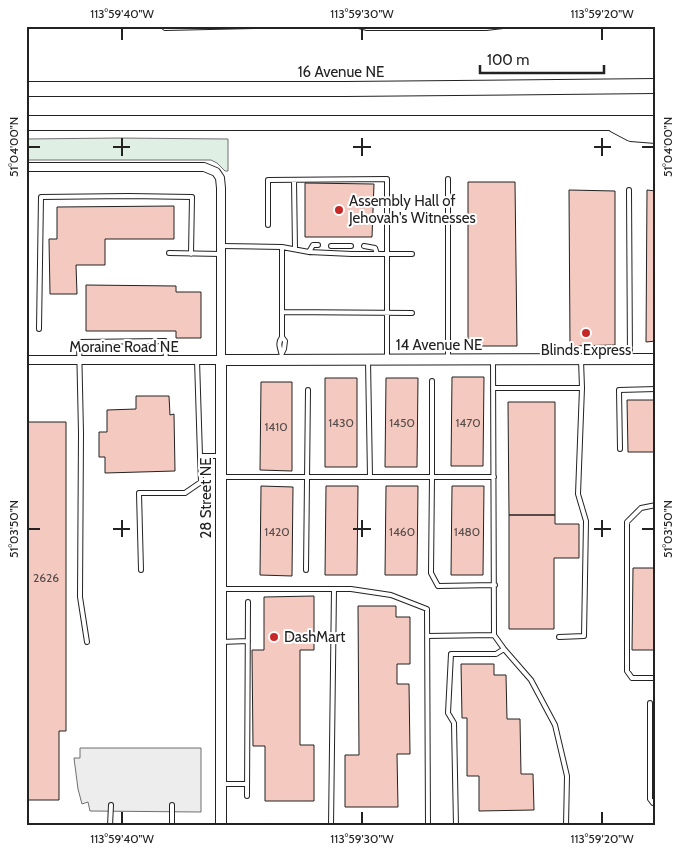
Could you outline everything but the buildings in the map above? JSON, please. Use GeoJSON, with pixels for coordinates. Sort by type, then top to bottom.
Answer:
{"type":"FeatureCollection","features":[{"type":"Feature","properties":{"kind":"highway"},"geometry":{"type":"LineString","coordinates":[[632,86],[646,80],[656,80]]}},
{"type":"Feature","properties":{"kind":"highway","name":"16 Avenue NE"},"geometry":{"type":"LineString","coordinates":[[26,88],[656,86]]}},
{"type":"Feature","properties":{"kind":"highway"},"geometry":{"type":"LineString","coordinates":[[26,123],[656,123]]}},
{"type":"Feature","properties":{"kind":"highway"},"geometry":{"type":"LineString","coordinates":[[612,123],[631,134],[656,136]]}},
{"type":"Feature","properties":{"kind":"street","name":"28 Street NE"},"geometry":{"type":"LineString","coordinates":[[26,167],[204,167],[216,172],[220,178],[222,188],[221,826]]}},
{"type":"Feature","properties":{"kind":"street","name":"14 Avenue NE"},"geometry":{"type":"LineString","coordinates":[[221,360],[282,357],[368,360],[656,359]]}},
{"type":"Feature","properties":{"kind":"street","name":"Moraine Road NE"},"geometry":{"type":"LineString","coordinates":[[26,360],[221,360]]}},
{"type":"Feature","properties":{"kind":"lane"},"geometry":{"type":"LineString","coordinates":[[163,26],[164,28],[254,26]]}},
{"type":"Feature","properties":{"kind":"lane"},"geometry":{"type":"LineString","coordinates":[[359,26],[367,28],[486,28],[503,26]]}},
{"type":"Feature","properties":{"kind":"lane"},"geometry":{"type":"LineString","coordinates":[[268,225],[268,180],[387,179],[387,360]]}},
{"type":"Feature","properties":{"kind":"lane"},"geometry":{"type":"LineString","coordinates":[[448,179],[448,360]]}},
{"type":"Feature","properties":{"kind":"lane"},"geometry":{"type":"LineString","coordinates":[[294,180],[295,248]]}},
{"type":"Feature","properties":{"kind":"lane"},"geometry":{"type":"LineString","coordinates":[[629,190],[630,359]]}},
{"type":"Feature","properties":{"kind":"lane"},"geometry":{"type":"LineString","coordinates":[[39,329],[41,197],[192,197],[191,254]]}},
{"type":"Feature","properties":{"kind":"lane"},"geometry":{"type":"LineString","coordinates":[[309,252],[313,245],[318,245]]}},
{"type":"Feature","properties":{"kind":"lane"},"geometry":{"type":"LineString","coordinates":[[221,246],[282,247],[309,252],[412,254]]}},
{"type":"Feature","properties":{"kind":"lane"},"geometry":{"type":"LineString","coordinates":[[331,246],[351,246]]}},
{"type":"Feature","properties":{"kind":"lane"},"geometry":{"type":"LineString","coordinates":[[364,246],[374,248],[377,254]]}},
{"type":"Feature","properties":{"kind":"lane"},"geometry":{"type":"LineString","coordinates":[[282,247],[282,337],[285,341],[282,357]]}},
{"type":"Feature","properties":{"kind":"lane"},"geometry":{"type":"LineString","coordinates":[[169,253],[221,254]]}},
{"type":"Feature","properties":{"kind":"lane"},"geometry":{"type":"LineString","coordinates":[[282,312],[412,313]]}},
{"type":"Feature","properties":{"kind":"lane"},"geometry":{"type":"LineString","coordinates":[[87,642],[80,597],[81,463],[79,342],[165,341],[166,360]]}},
{"type":"Feature","properties":{"kind":"lane"},"geometry":{"type":"LineString","coordinates":[[493,359],[494,635],[531,680],[555,725],[567,776],[566,826]]}},
{"type":"Feature","properties":{"kind":"lane"},"geometry":{"type":"LineString","coordinates":[[559,637],[584,636],[586,521],[578,494],[582,388],[581,359]]}},
{"type":"Feature","properties":{"kind":"lane"},"geometry":{"type":"LineString","coordinates":[[141,570],[139,493],[185,493],[201,482],[197,360]]}},
{"type":"Feature","properties":{"kind":"lane"},"geometry":{"type":"LineString","coordinates":[[368,360],[370,477]]}},
{"type":"Feature","properties":{"kind":"lane"},"geometry":{"type":"LineString","coordinates":[[432,380],[431,573],[438,586],[495,585]]}},
{"type":"Feature","properties":{"kind":"lane"},"geometry":{"type":"LineString","coordinates":[[493,388],[582,388]]}},
{"type":"Feature","properties":{"kind":"lane"},"geometry":{"type":"LineString","coordinates":[[306,570],[308,390]]}},
{"type":"Feature","properties":{"kind":"lane"},"geometry":{"type":"LineString","coordinates":[[620,449],[619,390],[656,390]]}},
{"type":"Feature","properties":{"kind":"lane"},"geometry":{"type":"LineString","coordinates":[[200,456],[221,456]]}},
{"type":"Feature","properties":{"kind":"lane"},"geometry":{"type":"LineString","coordinates":[[221,477],[494,477]]}},
{"type":"Feature","properties":{"kind":"lane"},"geometry":{"type":"LineString","coordinates":[[656,505],[641,508],[627,522],[627,671],[632,678],[656,678]]}},
{"type":"Feature","properties":{"kind":"lane"},"geometry":{"type":"LineString","coordinates":[[331,826],[334,589]]}},
{"type":"Feature","properties":{"kind":"lane"},"geometry":{"type":"LineString","coordinates":[[221,590],[352,589],[391,595],[427,609],[428,826]]}},
{"type":"Feature","properties":{"kind":"lane"},"geometry":{"type":"LineString","coordinates":[[247,796],[248,602]]}},
{"type":"Feature","properties":{"kind":"lane"},"geometry":{"type":"LineString","coordinates":[[427,636],[494,635]]}},
{"type":"Feature","properties":{"kind":"lane"},"geometry":{"type":"LineString","coordinates":[[221,642],[248,641]]}},
{"type":"Feature","properties":{"kind":"lane"},"geometry":{"type":"LineString","coordinates":[[456,826],[454,723],[448,713],[451,654],[496,654],[504,648]]}},
{"type":"Feature","properties":{"kind":"lane"},"geometry":{"type":"LineString","coordinates":[[650,703],[650,799],[653,803],[656,803]]}},
{"type":"Feature","properties":{"kind":"lane"},"geometry":{"type":"LineString","coordinates":[[221,784],[248,784]]}},
{"type":"Feature","properties":{"kind":"lane"},"geometry":{"type":"LineString","coordinates":[[110,826],[111,805]]}},
{"type":"Feature","properties":{"kind":"lane"},"geometry":{"type":"LineString","coordinates":[[172,805],[172,826]]}},
{"type":"Feature","properties":{"kind":"green space"},"geometry":{"type":"Polygon","coordinates":[[[26,139],[228,139],[228,171],[225,171],[211,160],[26,160],[26,139]]]}},
{"type":"Feature","properties":{"kind":"shaded area"},"geometry":{"type":"Polygon","coordinates":[[[80,748],[201,748],[201,812],[90,811],[88,802],[82,804],[78,789],[74,758],[80,758],[80,748]]]}},
{"type":"Feature","properties":{"kind":"place","name":"Assembly Hall of Jehovah's Witnesses"},"geometry":{"type":"Point","coordinates":[339,210]}},
{"type":"Feature","properties":{"kind":"place","name":"Blinds Express"},"geometry":{"type":"Point","coordinates":[586,333]}},
{"type":"Feature","properties":{"kind":"place","name":"DashMart"},"geometry":{"type":"Point","coordinates":[274,637]}}]}
